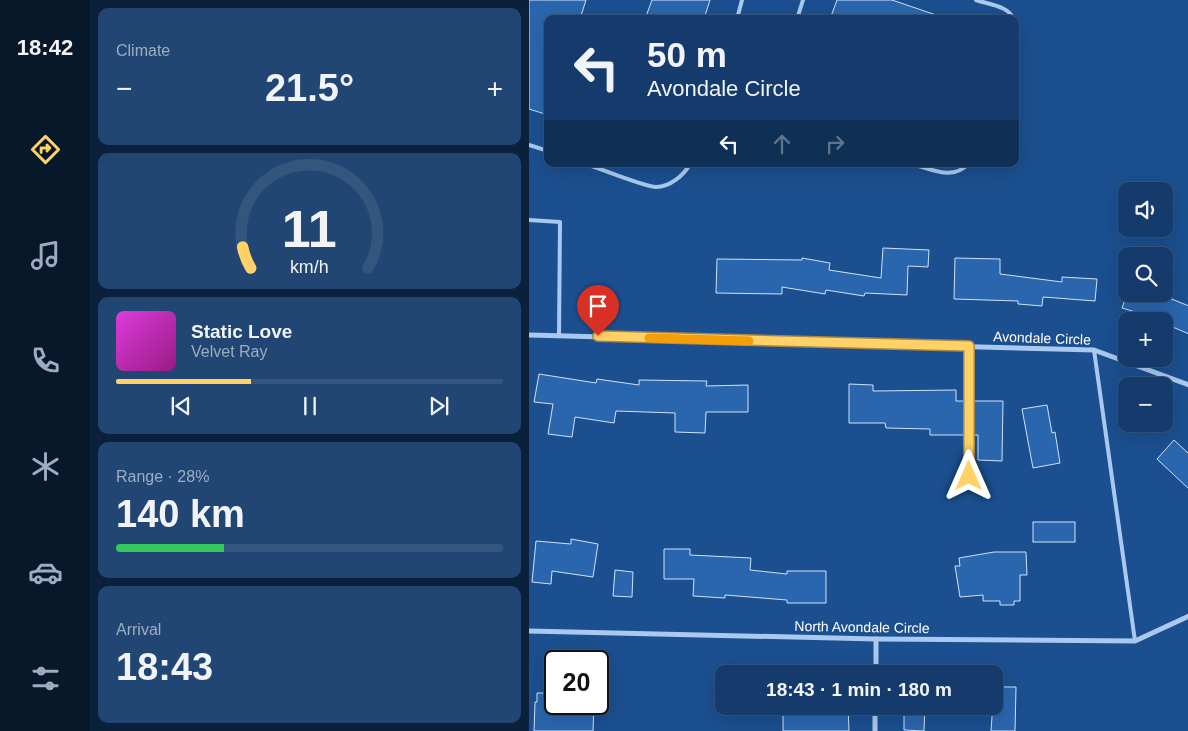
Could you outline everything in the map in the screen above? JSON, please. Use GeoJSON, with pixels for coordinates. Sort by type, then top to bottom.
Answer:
{"type":"FeatureCollection","features":[{"type":"Feature","properties":{"kind":"street","name":"Avondale Circle"},"geometry":{"type":"LineString","coordinates":[[529,335],[1095,350],[1188,385]]}},
{"type":"Feature","properties":{"kind":"street","name":"North Avondale Circle"},"geometry":{"type":"LineString","coordinates":[[529,631],[876,639],[1135,641],[1188,616]]}},
{"type":"Feature","properties":{"kind":"street"},"geometry":{"type":"LineString","coordinates":[[876,639],[876,665]]}},
{"type":"Feature","properties":{"kind":"street"},"geometry":{"type":"LineString","coordinates":[[875,715],[875,731]]}},
{"type":"Feature","properties":{"kind":"lane"},"geometry":{"type":"LineString","coordinates":[[738,15],[742,0]]}},
{"type":"Feature","properties":{"kind":"lane"},"geometry":{"type":"LineString","coordinates":[[798,15],[803,0]]}},
{"type":"Feature","properties":{"kind":"lane"},"geometry":{"type":"LineString","coordinates":[[975,0],[1005,9],[1012,15]]}},
{"type":"Feature","properties":{"kind":"lane"},"geometry":{"type":"LineString","coordinates":[[529,145],[544,150]]}},
{"type":"Feature","properties":{"kind":"lane"},"geometry":{"type":"LineString","coordinates":[[595,167],[656,187],[672,182],[686,172],[688,167]]}},
{"type":"Feature","properties":{"kind":"lane"},"geometry":{"type":"LineString","coordinates":[[922,167],[943,173],[953,173],[965,167]]}},
{"type":"Feature","properties":{"kind":"lane"},"geometry":{"type":"LineString","coordinates":[[529,220],[560,222],[559,336]]}},
{"type":"Feature","properties":{"kind":"lane"},"geometry":{"type":"LineString","coordinates":[[969,346],[969,476]]}},
{"type":"Feature","properties":{"kind":"lane"},"geometry":{"type":"LineString","coordinates":[[1095,350],[1135,641]]}},
{"type":"Feature","properties":{"kind":"building"},"geometry":{"type":"Polygon","coordinates":[[[529,0],[586,0],[581,15],[544,15],[544,114],[529,109],[529,0]]]}},
{"type":"Feature","properties":{"kind":"building"},"geometry":{"type":"Polygon","coordinates":[[[652,0],[710,0],[705,15],[646,15],[652,0]]]}},
{"type":"Feature","properties":{"kind":"building"},"geometry":{"type":"Polygon","coordinates":[[[837,0],[892,0],[936,15],[831,15],[837,0]]]}},
{"type":"Feature","properties":{"kind":"building"},"geometry":{"type":"Polygon","coordinates":[[[883,248],[929,250],[928,267],[908,266],[907,295],[865,293],[864,296],[826,290],[825,294],[782,287],[782,294],[716,293],[717,259],[802,260],[802,258],[830,263],[829,270],[881,278],[883,248]]]}},
{"type":"Feature","properties":{"kind":"building"},"geometry":{"type":"Polygon","coordinates":[[[955,258],[1000,259],[1000,274],[1062,282],[1062,277],[1097,279],[1095,301],[1043,297],[1042,306],[1018,304],[1018,301],[954,299],[955,258]]]}},
{"type":"Feature","properties":{"kind":"building"},"geometry":{"type":"Polygon","coordinates":[[[1173,300],[1189,306],[1189,334],[1173,327],[1173,312],[1135,312],[1122,308],[1124,302],[1173,302],[1173,300]]]}},
{"type":"Feature","properties":{"kind":"building"},"geometry":{"type":"Polygon","coordinates":[[[539,374],[596,383],[597,379],[639,385],[639,380],[707,381],[706,386],[748,385],[748,412],[706,412],[705,433],[675,432],[675,413],[616,411],[614,423],[575,417],[572,437],[548,434],[553,404],[534,402],[539,374]]]}},
{"type":"Feature","properties":{"kind":"building"},"geometry":{"type":"Polygon","coordinates":[[[849,384],[873,385],[873,391],[956,390],[956,401],[965,401],[965,435],[930,435],[930,429],[886,428],[885,423],[849,423],[849,384]]]}},
{"type":"Feature","properties":{"kind":"building"},"geometry":{"type":"Polygon","coordinates":[[[972,401],[1003,401],[1002,461],[978,460],[978,435],[972,435],[972,401]]]}},
{"type":"Feature","properties":{"kind":"building"},"geometry":{"type":"Polygon","coordinates":[[[1047,405],[1052,433],[1055,432],[1060,463],[1033,468],[1022,409],[1047,405]]]}},
{"type":"Feature","properties":{"kind":"building"},"geometry":{"type":"Polygon","coordinates":[[[1174,440],[1189,454],[1189,489],[1157,459],[1174,440]]]}},
{"type":"Feature","properties":{"kind":"building"},"geometry":{"type":"Polygon","coordinates":[[[1033,522],[1075,522],[1075,542],[1033,542],[1033,522]]]}},
{"type":"Feature","properties":{"kind":"building"},"geometry":{"type":"Polygon","coordinates":[[[571,539],[598,544],[593,577],[552,571],[551,584],[532,582],[536,541],[571,544],[571,539]]]}},
{"type":"Feature","properties":{"kind":"building"},"geometry":{"type":"Polygon","coordinates":[[[664,549],[690,549],[690,555],[751,558],[750,570],[787,574],[787,571],[826,571],[826,603],[787,603],[787,600],[725,595],[725,598],[693,596],[694,579],[664,579],[664,549]]]}},
{"type":"Feature","properties":{"kind":"building"},"geometry":{"type":"Polygon","coordinates":[[[994,552],[1026,552],[1027,575],[1020,575],[1020,601],[1014,601],[1014,605],[1000,605],[1000,601],[983,601],[983,595],[960,597],[955,566],[960,566],[959,558],[994,552]]]}},
{"type":"Feature","properties":{"kind":"building"},"geometry":{"type":"Polygon","coordinates":[[[615,570],[633,572],[632,597],[613,596],[615,570]]]}},
{"type":"Feature","properties":{"kind":"building"},"geometry":{"type":"Polygon","coordinates":[[[1003,687],[1016,687],[1015,731],[991,731],[992,715],[1003,715],[1003,687]]]}},
{"type":"Feature","properties":{"kind":"building"},"geometry":{"type":"Polygon","coordinates":[[[537,693],[544,693],[544,715],[594,715],[593,731],[534,731],[535,702],[537,702],[537,693]]]}},
{"type":"Feature","properties":{"kind":"building"},"geometry":{"type":"Polygon","coordinates":[[[783,715],[848,715],[849,731],[783,731],[783,715]]]}},
{"type":"Feature","properties":{"kind":"building"},"geometry":{"type":"Polygon","coordinates":[[[904,715],[925,715],[924,731],[904,730],[904,715]]]}},
{"type":"Feature","properties":{"kind":"slow traffic"},"geometry":{"type":"LineString","coordinates":[[649,338],[749,341]]}},
{"type":"Feature","properties":{"kind":"route"},"geometry":{"type":"LineString","coordinates":[[598,336],[969,346],[969,476]]}}]}
